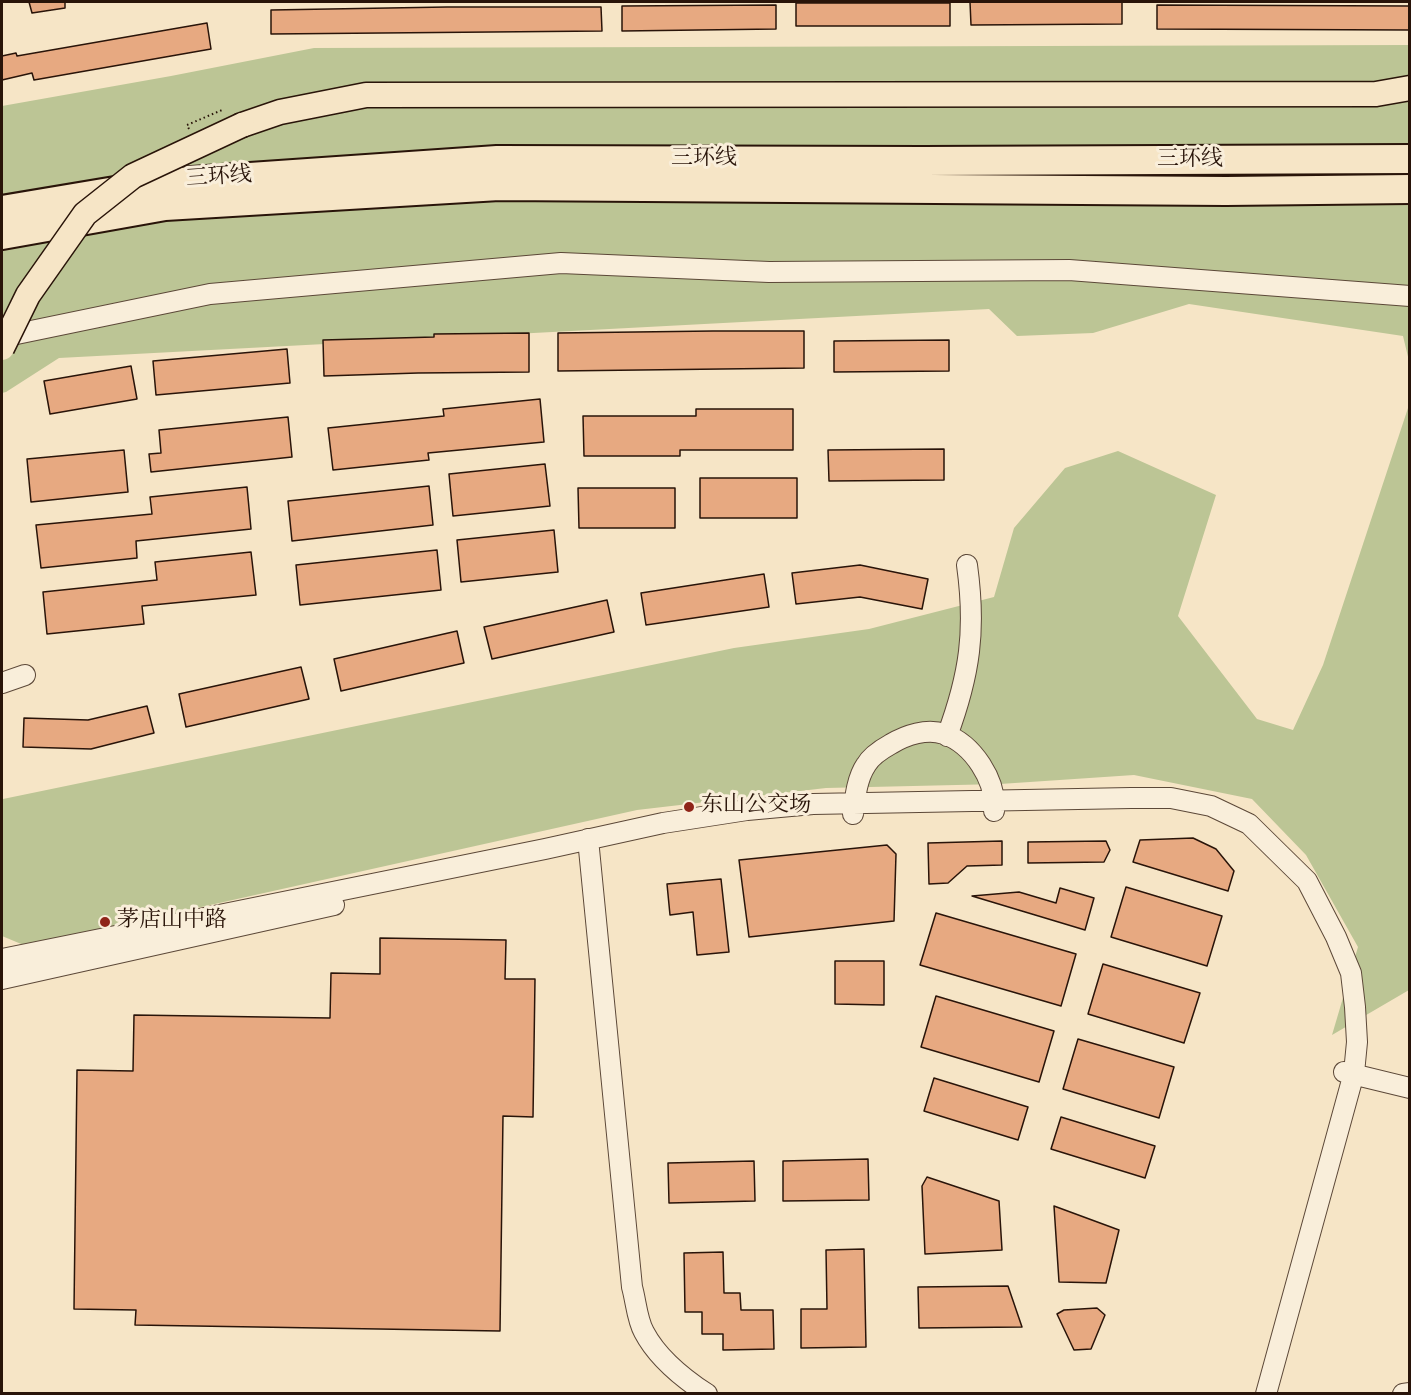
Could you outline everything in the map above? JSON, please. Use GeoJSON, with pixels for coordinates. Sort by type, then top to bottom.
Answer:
{"type":"FeatureCollection","features":[{"type":"Feature","properties":{"kind":"highway"},"geometry":{"type":"LineString","coordinates":[[923,161],[984,149],[1410,148]]}},
{"type":"Feature","properties":{"kind":"highway","name":"三环线"},"geometry":{"type":"LineString","coordinates":[[2,210],[498,160],[1410,159]]}},
{"type":"Feature","properties":{"kind":"highway","name":"三环线"},"geometry":{"type":"LineString","coordinates":[[2,234],[164,194],[499,186],[1226,191],[1410,189]]}},
{"type":"Feature","properties":{"kind":"highway"},"geometry":{"type":"LineString","coordinates":[[1226,191],[1410,198]]}},
{"type":"Feature","properties":{"kind":"highway"},"geometry":{"type":"LineString","coordinates":[[2,198],[164,194]]}},
{"type":"Feature","properties":{"kind":"highway"},"geometry":{"type":"LineString","coordinates":[[2,248],[164,194]]}},
{"type":"Feature","properties":{"kind":"main road"},"geometry":{"type":"LineString","coordinates":[[2,348],[28,295],[85,214],[133,176],[242,125],[280,112],[366,95],[1376,94],[1410,88]]}},
{"type":"Feature","properties":{"kind":"street"},"geometry":{"type":"LineString","coordinates":[[2,337],[210,294],[561,263],[769,272],[1069,270],[1410,296]]}},
{"type":"Feature","properties":{"kind":"street"},"geometry":{"type":"LineString","coordinates":[[947,736],[965,683],[970,657],[972,600],[967,565]]}},
{"type":"Feature","properties":{"kind":"street"},"geometry":{"type":"LineString","coordinates":[[2,683],[25,675]]}},
{"type":"Feature","properties":{"kind":"street"},"geometry":{"type":"LineString","coordinates":[[854,809],[860,779],[866,764],[882,749],[903,737],[917,733],[943,733],[960,742],[974,756],[988,776],[995,806]]}},
{"type":"Feature","properties":{"kind":"street"},"geometry":{"type":"LineString","coordinates":[[2,959],[583,846],[748,820],[854,809],[995,806],[1170,808],[1207,815],[1243,832],[1299,887],[1327,940],[1341,976],[1346,1008],[1349,1072],[1266,1394]]}},
{"type":"Feature","properties":{"kind":"street"},"geometry":{"type":"LineString","coordinates":[[2,979],[583,846]]}},
{"type":"Feature","properties":{"kind":"street"},"geometry":{"type":"LineString","coordinates":[[583,846],[626,1288],[637,1334],[660,1364],[683,1387],[695,1394]]}},
{"type":"Feature","properties":{"kind":"street"},"geometry":{"type":"LineString","coordinates":[[583,846],[632,1287],[643,1332],[665,1360],[687,1382],[707,1394]]}},
{"type":"Feature","properties":{"kind":"street"},"geometry":{"type":"LineString","coordinates":[[1349,1072],[1410,1088]]}},
{"type":"Feature","properties":{"kind":"street"},"geometry":{"type":"LineString","coordinates":[[1256,1394],[1349,1072]]}},
{"type":"Feature","properties":{"kind":"street"},"geometry":{"type":"LineString","coordinates":[[1403,1394],[1410,1393]]}},
{"type":"Feature","properties":{"kind":"green space"},"geometry":{"type":"Polygon","coordinates":[[[1409,45],[1409,361],[1403,336],[1189,304],[1093,333],[1017,336],[989,309],[59,358],[2,393],[2,106],[314,48],[1409,45]]]}},
{"type":"Feature","properties":{"kind":"green space"},"geometry":{"type":"Polygon","coordinates":[[[1409,405],[1409,990],[1332,1035],[1358,947],[1306,855],[1252,799],[1134,775],[1000,784],[826,788],[637,810],[26,946],[2,936],[3,799],[734,648],[869,629],[994,597],[1014,528],[1065,468],[1118,451],[1216,495],[1178,616],[1257,719],[1293,730],[1323,665],[1409,405]]]}},
{"type":"Feature","properties":{"kind":"building"},"geometry":{"type":"Polygon","coordinates":[[[29,2],[65,2],[65,8],[32,13],[29,2]]]}},
{"type":"Feature","properties":{"kind":"building"},"geometry":{"type":"Polygon","coordinates":[[[970,2],[1122,2],[1122,24],[971,25],[970,2]]]}},
{"type":"Feature","properties":{"kind":"building"},"geometry":{"type":"Polygon","coordinates":[[[796,3],[950,3],[950,26],[796,26],[796,3]]]}},
{"type":"Feature","properties":{"kind":"building"},"geometry":{"type":"Polygon","coordinates":[[[776,5],[776,29],[622,31],[622,6],[776,5]]]}},
{"type":"Feature","properties":{"kind":"building"},"geometry":{"type":"Polygon","coordinates":[[[1157,5],[1410,6],[1410,30],[1157,29],[1157,5]]]}},
{"type":"Feature","properties":{"kind":"building"},"geometry":{"type":"Polygon","coordinates":[[[601,7],[602,31],[271,34],[271,10],[601,7]]]}},
{"type":"Feature","properties":{"kind":"building"},"geometry":{"type":"Polygon","coordinates":[[[207,23],[211,49],[34,80],[32,73],[2,80],[2,56],[16,53],[17,56],[207,23]]]}},
{"type":"Feature","properties":{"kind":"building"},"geometry":{"type":"Polygon","coordinates":[[[804,331],[804,368],[558,371],[558,333],[804,331]]]}},
{"type":"Feature","properties":{"kind":"building"},"geometry":{"type":"Polygon","coordinates":[[[529,333],[529,372],[324,376],[323,340],[434,337],[434,334],[529,333]]]}},
{"type":"Feature","properties":{"kind":"building"},"geometry":{"type":"Polygon","coordinates":[[[949,340],[949,371],[834,372],[834,341],[949,340]]]}},
{"type":"Feature","properties":{"kind":"building"},"geometry":{"type":"Polygon","coordinates":[[[287,349],[290,383],[156,395],[153,361],[287,349]]]}},
{"type":"Feature","properties":{"kind":"building"},"geometry":{"type":"Polygon","coordinates":[[[131,366],[137,399],[50,414],[44,381],[131,366]]]}},
{"type":"Feature","properties":{"kind":"building"},"geometry":{"type":"Polygon","coordinates":[[[540,399],[544,442],[428,453],[429,460],[333,470],[328,428],[444,416],[443,409],[540,399]]]}},
{"type":"Feature","properties":{"kind":"building"},"geometry":{"type":"Polygon","coordinates":[[[696,409],[793,409],[793,450],[680,450],[680,456],[584,456],[583,416],[696,416],[696,409]]]}},
{"type":"Feature","properties":{"kind":"building"},"geometry":{"type":"Polygon","coordinates":[[[288,417],[292,457],[151,472],[149,454],[161,453],[159,430],[288,417]]]}},
{"type":"Feature","properties":{"kind":"building"},"geometry":{"type":"Polygon","coordinates":[[[944,449],[944,480],[829,481],[828,450],[944,449]]]}},
{"type":"Feature","properties":{"kind":"building"},"geometry":{"type":"Polygon","coordinates":[[[124,450],[128,492],[31,502],[27,459],[124,450]]]}},
{"type":"Feature","properties":{"kind":"building"},"geometry":{"type":"Polygon","coordinates":[[[545,464],[550,506],[453,516],[449,474],[545,464]]]}},
{"type":"Feature","properties":{"kind":"building"},"geometry":{"type":"Polygon","coordinates":[[[700,478],[797,478],[797,518],[700,518],[700,478]]]}},
{"type":"Feature","properties":{"kind":"building"},"geometry":{"type":"Polygon","coordinates":[[[429,486],[433,525],[292,541],[288,501],[429,486]]]}},
{"type":"Feature","properties":{"kind":"building"},"geometry":{"type":"Polygon","coordinates":[[[247,487],[251,529],[136,541],[137,558],[41,568],[36,525],[152,514],[150,497],[247,487]]]}},
{"type":"Feature","properties":{"kind":"building"},"geometry":{"type":"Polygon","coordinates":[[[578,488],[675,488],[675,528],[579,528],[578,488]]]}},
{"type":"Feature","properties":{"kind":"building"},"geometry":{"type":"Polygon","coordinates":[[[554,530],[558,572],[461,582],[457,540],[554,530]]]}},
{"type":"Feature","properties":{"kind":"building"},"geometry":{"type":"Polygon","coordinates":[[[437,550],[441,590],[300,605],[296,565],[437,550]]]}},
{"type":"Feature","properties":{"kind":"building"},"geometry":{"type":"Polygon","coordinates":[[[251,552],[256,595],[142,606],[144,624],[47,634],[43,592],[157,580],[155,562],[251,552]]]}},
{"type":"Feature","properties":{"kind":"building"},"geometry":{"type":"Polygon","coordinates":[[[860,565],[928,579],[922,609],[860,597],[796,604],[792,573],[860,565]]]}},
{"type":"Feature","properties":{"kind":"building"},"geometry":{"type":"Polygon","coordinates":[[[764,574],[769,607],[646,625],[641,593],[764,574]]]}},
{"type":"Feature","properties":{"kind":"building"},"geometry":{"type":"Polygon","coordinates":[[[607,600],[614,632],[492,659],[484,627],[607,600]]]}},
{"type":"Feature","properties":{"kind":"building"},"geometry":{"type":"Polygon","coordinates":[[[457,631],[464,663],[341,691],[334,659],[457,631]]]}},
{"type":"Feature","properties":{"kind":"building"},"geometry":{"type":"Polygon","coordinates":[[[301,667],[309,699],[186,727],[179,694],[301,667]]]}},
{"type":"Feature","properties":{"kind":"building"},"geometry":{"type":"Polygon","coordinates":[[[147,706],[154,733],[91,749],[23,747],[24,718],[88,720],[147,706]]]}},
{"type":"Feature","properties":{"kind":"building"},"geometry":{"type":"Polygon","coordinates":[[[1193,838],[1216,849],[1234,871],[1228,891],[1133,862],[1140,840],[1193,838]]]}},
{"type":"Feature","properties":{"kind":"building"},"geometry":{"type":"Polygon","coordinates":[[[1002,841],[1002,865],[967,866],[948,883],[929,884],[928,843],[1002,841]]]}},
{"type":"Feature","properties":{"kind":"building"},"geometry":{"type":"Polygon","coordinates":[[[1106,841],[1110,850],[1104,862],[1028,863],[1028,842],[1106,841]]]}},
{"type":"Feature","properties":{"kind":"building"},"geometry":{"type":"Polygon","coordinates":[[[887,845],[896,854],[894,921],[749,937],[739,860],[887,845]]]}},
{"type":"Feature","properties":{"kind":"building"},"geometry":{"type":"Polygon","coordinates":[[[721,879],[729,952],[697,955],[693,912],[670,915],[667,884],[721,879]]]}},
{"type":"Feature","properties":{"kind":"building"},"geometry":{"type":"Polygon","coordinates":[[[1126,887],[1222,916],[1207,966],[1111,937],[1126,887]]]}},
{"type":"Feature","properties":{"kind":"building"},"geometry":{"type":"Polygon","coordinates":[[[1060,888],[1094,898],[1085,930],[972,896],[1019,892],[1056,903],[1060,888]]]}},
{"type":"Feature","properties":{"kind":"building"},"geometry":{"type":"Polygon","coordinates":[[[936,913],[1076,954],[1061,1006],[920,965],[936,913]]]}},
{"type":"Feature","properties":{"kind":"building"},"geometry":{"type":"Polygon","coordinates":[[[380,938],[506,940],[505,979],[535,979],[533,1117],[503,1116],[500,1331],[135,1325],[136,1310],[74,1309],[77,1070],[133,1071],[134,1015],[330,1018],[331,973],[380,974],[380,938]]]}},
{"type":"Feature","properties":{"kind":"building"},"geometry":{"type":"Polygon","coordinates":[[[835,961],[884,961],[884,1005],[835,1004],[835,961]]]}},
{"type":"Feature","properties":{"kind":"building"},"geometry":{"type":"Polygon","coordinates":[[[1103,964],[1200,993],[1184,1043],[1088,1014],[1103,964]]]}},
{"type":"Feature","properties":{"kind":"building"},"geometry":{"type":"Polygon","coordinates":[[[936,996],[1054,1031],[1039,1082],[921,1047],[936,996]]]}},
{"type":"Feature","properties":{"kind":"building"},"geometry":{"type":"Polygon","coordinates":[[[1078,1039],[1174,1067],[1159,1118],[1063,1089],[1078,1039]]]}},
{"type":"Feature","properties":{"kind":"building"},"geometry":{"type":"Polygon","coordinates":[[[934,1078],[1028,1107],[1018,1140],[924,1111],[934,1078]]]}},
{"type":"Feature","properties":{"kind":"building"},"geometry":{"type":"Polygon","coordinates":[[[1061,1117],[1155,1146],[1145,1178],[1051,1149],[1061,1117]]]}},
{"type":"Feature","properties":{"kind":"building"},"geometry":{"type":"Polygon","coordinates":[[[868,1159],[869,1200],[783,1201],[783,1161],[868,1159]]]}},
{"type":"Feature","properties":{"kind":"building"},"geometry":{"type":"Polygon","coordinates":[[[754,1161],[755,1201],[669,1203],[668,1163],[754,1161]]]}},
{"type":"Feature","properties":{"kind":"building"},"geometry":{"type":"Polygon","coordinates":[[[927,1177],[999,1201],[1002,1250],[925,1254],[922,1186],[927,1177]]]}},
{"type":"Feature","properties":{"kind":"building"},"geometry":{"type":"Polygon","coordinates":[[[1054,1206],[1119,1230],[1106,1283],[1059,1282],[1054,1206]]]}},
{"type":"Feature","properties":{"kind":"building"},"geometry":{"type":"Polygon","coordinates":[[[864,1249],[866,1347],[801,1348],[801,1309],[827,1309],[826,1250],[864,1249]]]}},
{"type":"Feature","properties":{"kind":"building"},"geometry":{"type":"Polygon","coordinates":[[[723,1252],[724,1293],[740,1293],[741,1310],[773,1310],[774,1349],[723,1350],[723,1334],[702,1334],[702,1312],[685,1312],[684,1253],[723,1252]]]}},
{"type":"Feature","properties":{"kind":"building"},"geometry":{"type":"Polygon","coordinates":[[[1008,1286],[1022,1327],[919,1328],[918,1287],[1008,1286]]]}},
{"type":"Feature","properties":{"kind":"building"},"geometry":{"type":"Polygon","coordinates":[[[1097,1308],[1105,1315],[1091,1349],[1074,1350],[1057,1314],[1064,1310],[1097,1308]]]}},
{"type":"Feature","properties":{"kind":"place","name":"东山公交场"},"geometry":{"type":"Point","coordinates":[689,807]}},
{"type":"Feature","properties":{"kind":"place","name":"茅店山中路"},"geometry":{"type":"Point","coordinates":[105,922]}}]}
